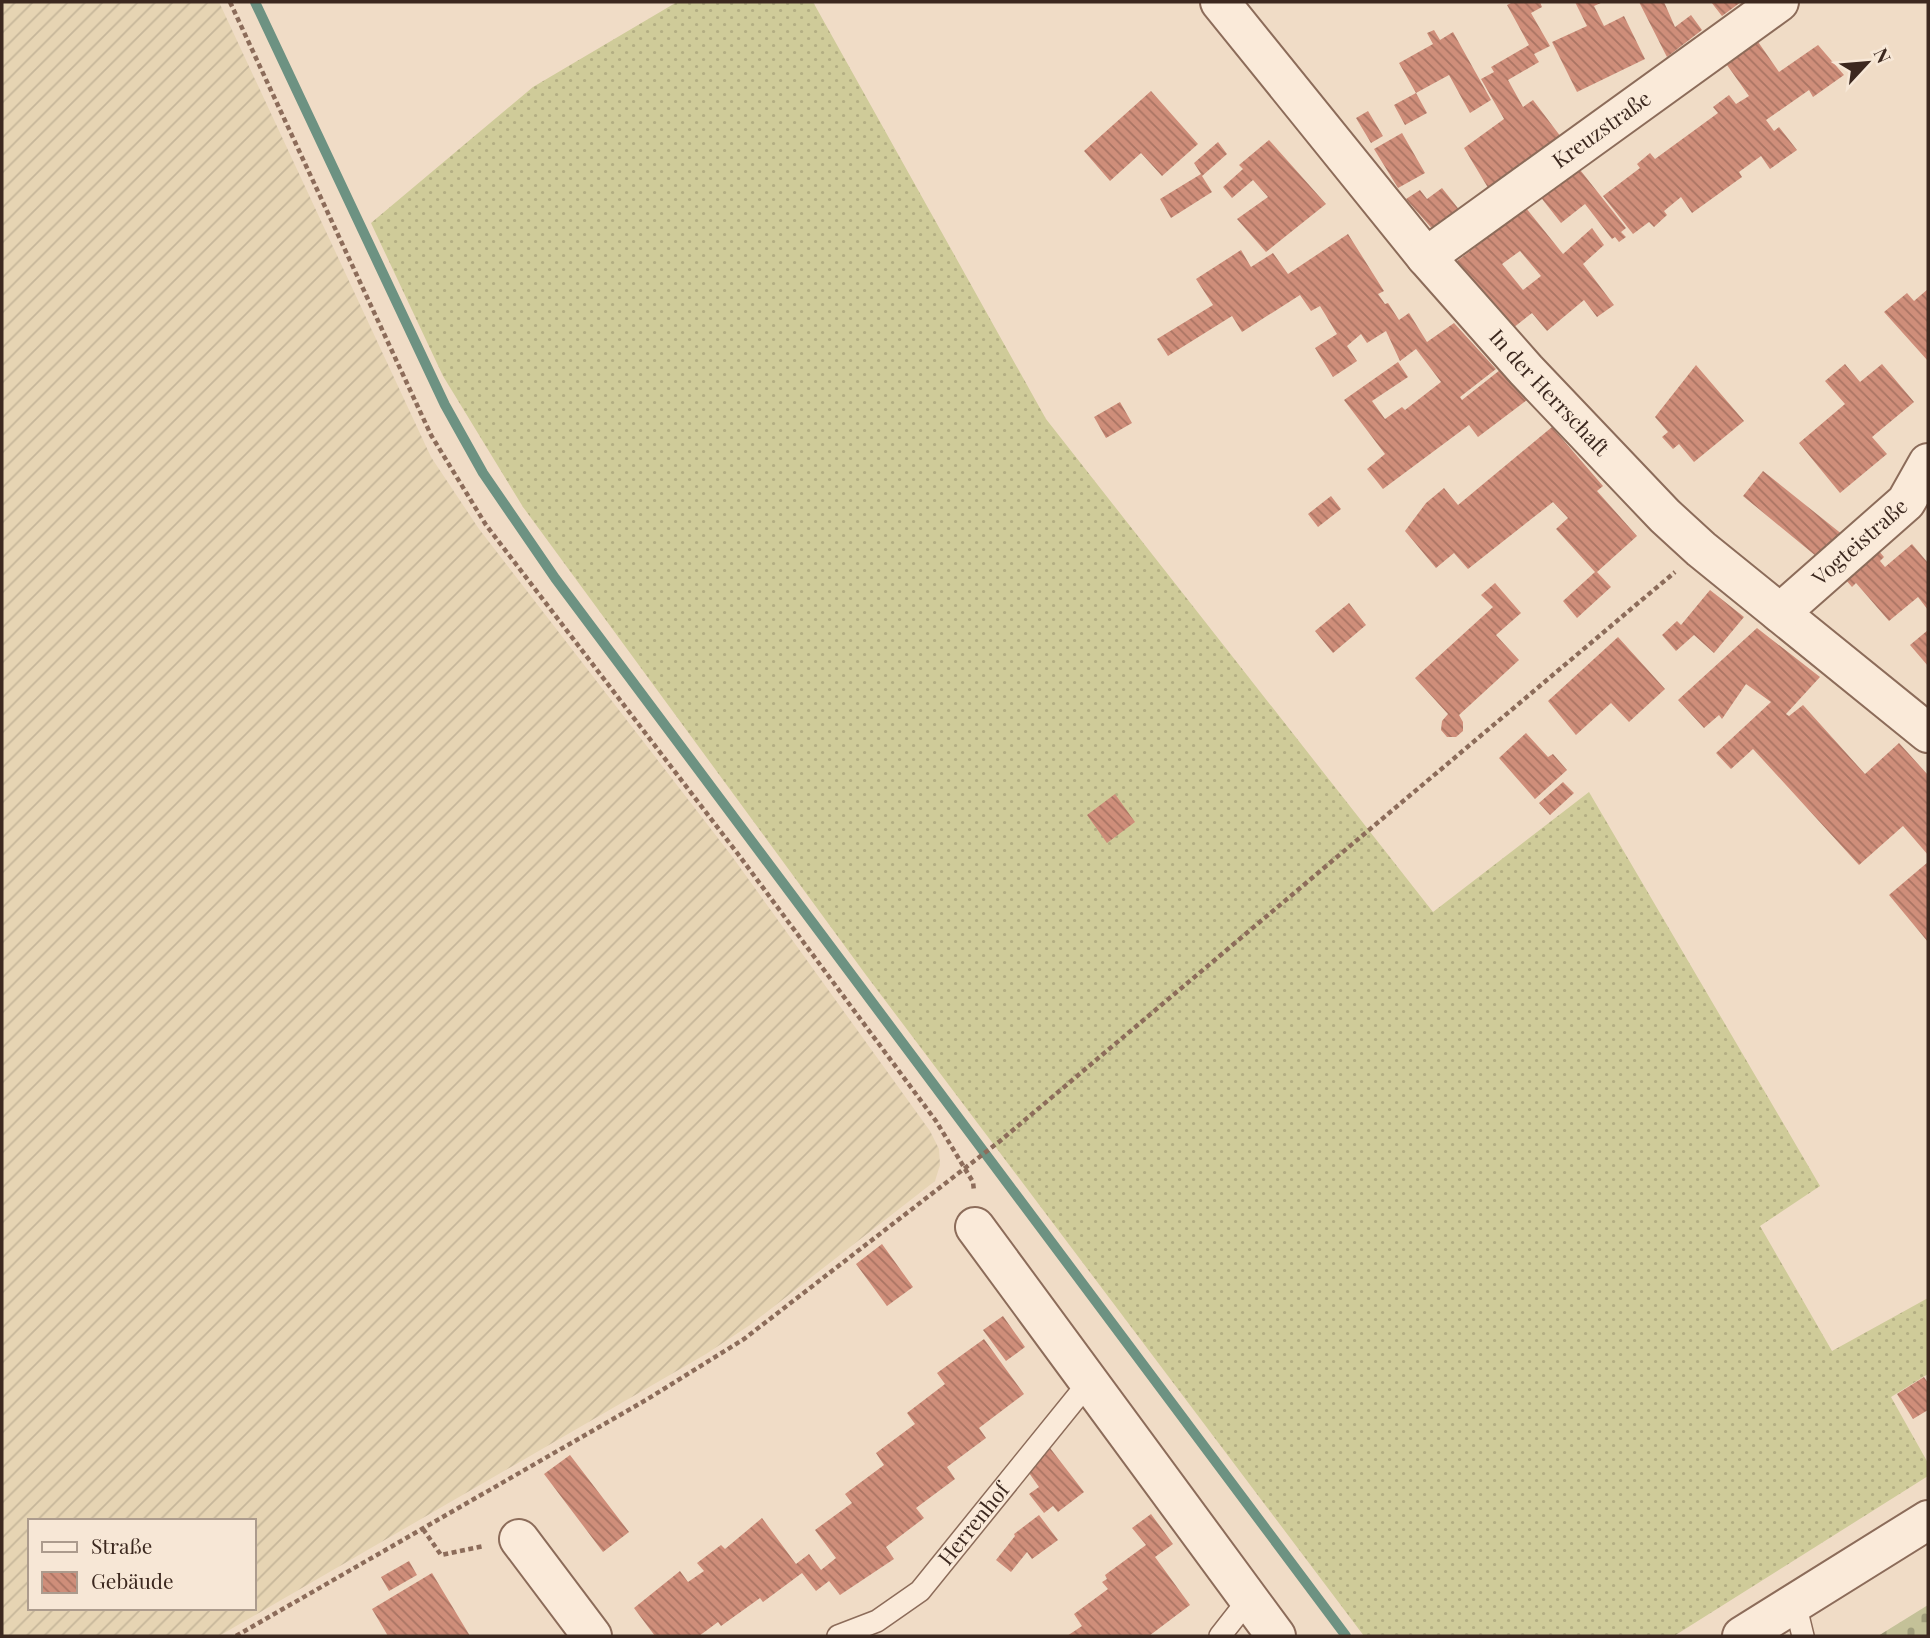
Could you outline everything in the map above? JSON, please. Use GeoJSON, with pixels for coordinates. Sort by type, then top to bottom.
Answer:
{"type":"FeatureCollection","features":[{"type":"Feature","properties":{"kind":"street","name":"In der Herrschaft"},"geometry":{"type":"LineString","coordinates":[[1220,2],[1426,257],[1526,370],[1702,550],[1928,733]]}},
{"type":"Feature","properties":{"kind":"street","name":"Kreuzstraße"},"geometry":{"type":"LineString","coordinates":[[1426,257],[1779,2]]}},
{"type":"Feature","properties":{"kind":"street","name":"Vogteistraße"},"geometry":{"type":"LineString","coordinates":[[1780,612],[1906,502],[1928,463]]}},
{"type":"Feature","properties":{"kind":"street"},"geometry":{"type":"LineString","coordinates":[[975,1227],[1276,1636]]}},
{"type":"Feature","properties":{"kind":"street"},"geometry":{"type":"LineString","coordinates":[[1742,1636],[1799,1620],[1928,1520]]}},
{"type":"Feature","properties":{"kind":"street"},"geometry":{"type":"LineString","coordinates":[[519,1539],[592,1636]]}},
{"type":"Feature","properties":{"kind":"lane","name":"Herrenhof"},"geometry":{"type":"LineString","coordinates":[[838,1636],[877,1621],[920,1591],[1089,1382]]}},
{"type":"Feature","properties":{"kind":"lane"},"geometry":{"type":"LineString","coordinates":[[1220,1636],[1249,1599]]}},
{"type":"Feature","properties":{"kind":"path"},"geometry":{"type":"LineString","coordinates":[[230,2],[406,383],[461,487],[486,525],[920,1099],[944,1132],[963,1168]]}},
{"type":"Feature","properties":{"kind":"path"},"geometry":{"type":"LineString","coordinates":[[236,1636],[723,1354],[1000,1142],[1702,550]]}},
{"type":"Feature","properties":{"kind":"path"},"geometry":{"type":"LineString","coordinates":[[422,1529],[441,1555],[519,1539]]}},
{"type":"Feature","properties":{"kind":"shaded area"},"geometry":{"type":"Polygon","coordinates":[[[2,2],[219,2],[431,457],[479,529],[731,855],[930,1131],[939,1149],[940,1165],[935,1181],[750,1325],[706,1354],[219,1636],[2,1636],[2,2]]]}},
{"type":"Feature","properties":{"kind":"shaded area"},"geometry":{"type":"Polygon","coordinates":[[[677,2],[813,2],[1046,419],[1433,912],[1589,792],[1820,1186],[1760,1226],[1832,1351],[1928,1298],[1928,1374],[1891,1397],[1928,1463],[1928,1476],[1674,1636],[1364,1636],[866,975],[523,507],[443,376],[371,223],[533,87],[677,2]]]}},
{"type":"Feature","properties":{"kind":"green space"},"geometry":{"type":"Polygon","coordinates":[[[1928,1605],[1928,1636],[1878,1636],[1928,1605]]]}},
{"type":"Feature","properties":{"kind":"building"},"geometry":{"type":"Polygon","coordinates":[[[1513,2],[1540,2],[1542,7],[1531,13],[1550,46],[1534,54],[1539,62],[1508,80],[1523,107],[1533,100],[1561,137],[1490,191],[1464,148],[1504,119],[1481,79],[1494,72],[1491,67],[1529,45],[1507,5],[1513,2]]]}},
{"type":"Feature","properties":{"kind":"building"},"geometry":{"type":"Polygon","coordinates":[[[1575,2],[1603,2],[1594,6],[1604,26],[1624,16],[1645,59],[1577,92],[1552,42],[1587,26],[1575,2]]]}},
{"type":"Feature","properties":{"kind":"building"},"geometry":{"type":"Polygon","coordinates":[[[1639,2],[1664,2],[1675,27],[1691,15],[1702,30],[1667,57],[1639,2]]]}},
{"type":"Feature","properties":{"kind":"building"},"geometry":{"type":"Polygon","coordinates":[[[1711,2],[1741,2],[1722,16],[1711,2]]]}},
{"type":"Feature","properties":{"kind":"building"},"geometry":{"type":"Polygon","coordinates":[[[1434,30],[1440,40],[1453,32],[1491,100],[1470,113],[1449,75],[1416,93],[1399,63],[1433,44],[1427,33],[1434,30]]]}},
{"type":"Feature","properties":{"kind":"building"},"geometry":{"type":"Polygon","coordinates":[[[1754,36],[1779,72],[1818,45],[1844,75],[1813,97],[1809,90],[1766,120],[1774,131],[1779,127],[1797,150],[1770,169],[1761,156],[1739,172],[1742,177],[1692,213],[1681,197],[1664,211],[1667,215],[1654,227],[1649,222],[1633,234],[1603,196],[1640,168],[1637,164],[1650,153],[1655,159],[1718,113],[1713,107],[1729,95],[1736,104],[1749,96],[1722,58],[1754,36]]]}},
{"type":"Feature","properties":{"kind":"building"},"geometry":{"type":"Polygon","coordinates":[[[1151,91],[1198,144],[1162,176],[1141,153],[1110,181],[1084,151],[1151,91]]]}},
{"type":"Feature","properties":{"kind":"building"},"geometry":{"type":"Polygon","coordinates":[[[1416,93],[1427,113],[1405,125],[1394,105],[1416,93]]]}},
{"type":"Feature","properties":{"kind":"building"},"geometry":{"type":"Polygon","coordinates":[[[1368,111],[1383,136],[1371,143],[1356,118],[1368,111]]]}},
{"type":"Feature","properties":{"kind":"building"},"geometry":{"type":"Polygon","coordinates":[[[1402,133],[1425,173],[1398,188],[1374,149],[1402,133]]]}},
{"type":"Feature","properties":{"kind":"building"},"geometry":{"type":"Polygon","coordinates":[[[1269,140],[1326,204],[1266,252],[1237,219],[1268,197],[1253,180],[1232,198],[1223,187],[1243,169],[1239,165],[1269,140]]]}},
{"type":"Feature","properties":{"kind":"building"},"geometry":{"type":"Polygon","coordinates":[[[1218,142],[1227,154],[1202,176],[1212,192],[1171,218],[1160,199],[1201,174],[1194,163],[1218,142]]]}},
{"type":"Feature","properties":{"kind":"building"},"geometry":{"type":"Polygon","coordinates":[[[1577,166],[1626,228],[1621,232],[1626,237],[1619,242],[1615,237],[1612,239],[1585,204],[1561,223],[1539,195],[1577,166]]]}},
{"type":"Feature","properties":{"kind":"building"},"geometry":{"type":"Polygon","coordinates":[[[1442,188],[1461,212],[1435,232],[1406,199],[1420,190],[1427,199],[1442,188]]]}},
{"type":"Feature","properties":{"kind":"building"},"geometry":{"type":"Polygon","coordinates":[[[1526,208],[1563,254],[1592,228],[1604,245],[1583,264],[1614,305],[1597,317],[1584,300],[1547,331],[1532,313],[1513,328],[1457,261],[1526,208]],[[1520,251],[1502,264],[1523,290],[1541,276],[1520,251]]]}},
{"type":"Feature","properties":{"kind":"building"},"geometry":{"type":"Polygon","coordinates":[[[1348,234],[1384,291],[1378,294],[1385,304],[1388,303],[1399,320],[1409,313],[1427,342],[1454,323],[1496,369],[1460,397],[1462,400],[1500,370],[1527,400],[1478,437],[1469,425],[1383,489],[1367,469],[1385,454],[1344,400],[1398,362],[1408,377],[1372,401],[1385,419],[1402,407],[1405,410],[1441,382],[1416,349],[1400,361],[1386,331],[1367,343],[1361,334],[1347,346],[1357,361],[1333,377],[1315,348],[1337,334],[1320,306],[1311,311],[1300,295],[1242,332],[1232,316],[1168,356],[1157,339],[1213,305],[1196,279],[1241,250],[1251,267],[1273,253],[1288,274],[1348,234]]]}},
{"type":"Feature","properties":{"kind":"building"},"geometry":{"type":"Polygon","coordinates":[[[1928,289],[1928,361],[1884,312],[1907,293],[1914,301],[1928,289]]]}},
{"type":"Feature","properties":{"kind":"building"},"geometry":{"type":"Polygon","coordinates":[[[1845,364],[1860,382],[1882,364],[1914,402],[1872,437],[1887,454],[1840,493],[1799,443],[1845,404],[1825,381],[1845,364]]]}},
{"type":"Feature","properties":{"kind":"building"},"geometry":{"type":"Polygon","coordinates":[[[1696,365],[1744,421],[1694,462],[1679,444],[1673,449],[1662,437],[1668,432],[1655,417],[1696,365]]]}},
{"type":"Feature","properties":{"kind":"building"},"geometry":{"type":"Polygon","coordinates":[[[1120,402],[1132,423],[1106,438],[1094,417],[1120,402]]]}},
{"type":"Feature","properties":{"kind":"building"},"geometry":{"type":"Polygon","coordinates":[[[1552,427],[1603,486],[1597,491],[1637,536],[1597,572],[1611,587],[1577,618],[1563,601],[1595,572],[1556,529],[1568,518],[1553,502],[1468,569],[1454,553],[1436,568],[1405,531],[1426,503],[1444,488],[1458,505],[1552,427]]]}},
{"type":"Feature","properties":{"kind":"building"},"geometry":{"type":"Polygon","coordinates":[[[1763,471],[1843,535],[1822,561],[1743,496],[1763,471]]]}},
{"type":"Feature","properties":{"kind":"building"},"geometry":{"type":"Polygon","coordinates":[[[1331,496],[1341,509],[1318,527],[1308,514],[1331,496]]]}},
{"type":"Feature","properties":{"kind":"building"},"geometry":{"type":"Polygon","coordinates":[[[1873,544],[1884,557],[1880,561],[1885,567],[1912,544],[1928,563],[1928,610],[1918,597],[1889,621],[1856,583],[1852,587],[1839,572],[1873,544]]]}},
{"type":"Feature","properties":{"kind":"building"},"geometry":{"type":"Polygon","coordinates":[[[1495,583],[1521,613],[1496,635],[1519,660],[1459,715],[1463,722],[1463,731],[1456,737],[1447,737],[1441,730],[1442,721],[1448,714],[1415,678],[1493,607],[1481,595],[1495,583]]]}},
{"type":"Feature","properties":{"kind":"building"},"geometry":{"type":"Polygon","coordinates":[[[1710,590],[1744,617],[1714,653],[1694,635],[1676,651],[1662,635],[1677,621],[1681,625],[1710,590]]]}},
{"type":"Feature","properties":{"kind":"building"},"geometry":{"type":"Polygon","coordinates":[[[1349,603],[1366,625],[1333,653],[1315,631],[1349,603]]]}},
{"type":"Feature","properties":{"kind":"building"},"geometry":{"type":"Polygon","coordinates":[[[1757,628],[1820,677],[1786,714],[1789,716],[1803,705],[1865,774],[1899,743],[1928,775],[1928,855],[1903,826],[1859,865],[1753,749],[1731,769],[1716,753],[1771,702],[1746,684],[1722,719],[1719,715],[1704,728],[1678,700],[1757,628]]]}},
{"type":"Feature","properties":{"kind":"building"},"geometry":{"type":"Polygon","coordinates":[[[1928,630],[1928,666],[1910,645],[1928,630]]]}},
{"type":"Feature","properties":{"kind":"building"},"geometry":{"type":"Polygon","coordinates":[[[1618,637],[1665,689],[1629,722],[1611,703],[1576,735],[1548,701],[1618,637]]]}},
{"type":"Feature","properties":{"kind":"building"},"geometry":{"type":"Polygon","coordinates":[[[1526,733],[1548,757],[1553,754],[1567,770],[1535,799],[1499,758],[1526,733]]]}},
{"type":"Feature","properties":{"kind":"building"},"geometry":{"type":"Polygon","coordinates":[[[1563,782],[1574,793],[1550,815],[1539,803],[1563,782]]]}},
{"type":"Feature","properties":{"kind":"building"},"geometry":{"type":"Polygon","coordinates":[[[1115,794],[1135,822],[1107,843],[1087,815],[1115,794]]]}},
{"type":"Feature","properties":{"kind":"building"},"geometry":{"type":"Polygon","coordinates":[[[1928,862],[1928,942],[1889,895],[1928,862]]]}},
{"type":"Feature","properties":{"kind":"building"},"geometry":{"type":"Polygon","coordinates":[[[882,1244],[913,1287],[887,1306],[856,1264],[882,1244]]]}},
{"type":"Feature","properties":{"kind":"building"},"geometry":{"type":"Polygon","coordinates":[[[1003,1316],[1025,1347],[1006,1361],[983,1330],[1003,1316]]]}},
{"type":"Feature","properties":{"kind":"building"},"geometry":{"type":"Polygon","coordinates":[[[984,1339],[1024,1394],[979,1428],[986,1438],[947,1467],[955,1479],[916,1508],[924,1518],[886,1547],[894,1559],[840,1595],[829,1581],[816,1591],[802,1573],[763,1602],[760,1598],[721,1626],[718,1622],[699,1636],[655,1636],[634,1608],[680,1571],[688,1582],[704,1571],[697,1563],[721,1545],[725,1549],[762,1518],[796,1564],[809,1554],[821,1570],[836,1558],[815,1530],[852,1503],[845,1494],[884,1465],[876,1453],[915,1424],[907,1413],[945,1384],[937,1373],[984,1339]]]}},
{"type":"Feature","properties":{"kind":"building"},"geometry":{"type":"Polygon","coordinates":[[[1924,1377],[1928,1383],[1928,1410],[1913,1419],[1897,1394],[1924,1377]]]}},
{"type":"Feature","properties":{"kind":"building"},"geometry":{"type":"Polygon","coordinates":[[[1050,1448],[1084,1492],[1058,1512],[1053,1506],[1044,1513],[1029,1494],[1039,1487],[1029,1473],[1050,1448]]]}},
{"type":"Feature","properties":{"kind":"building"},"geometry":{"type":"Polygon","coordinates":[[[570,1455],[629,1532],[603,1552],[544,1474],[570,1455]]]}},
{"type":"Feature","properties":{"kind":"building"},"geometry":{"type":"Polygon","coordinates":[[[1151,1514],[1173,1544],[1155,1557],[1190,1605],[1149,1636],[1067,1636],[1082,1626],[1074,1614],[1108,1589],[1102,1582],[1107,1579],[1105,1575],[1146,1545],[1132,1528],[1151,1514]]]}},
{"type":"Feature","properties":{"kind":"building"},"geometry":{"type":"Polygon","coordinates":[[[1039,1515],[1058,1540],[1032,1559],[1027,1552],[1011,1572],[996,1560],[1014,1534],[1039,1515]]]}},
{"type":"Feature","properties":{"kind":"building"},"geometry":{"type":"Polygon","coordinates":[[[409,1561],[417,1575],[389,1591],[381,1577],[409,1561]]]}},
{"type":"Feature","properties":{"kind":"building"},"geometry":{"type":"Polygon","coordinates":[[[432,1573],[470,1636],[388,1636],[372,1609],[432,1573]]]}},
{"type":"Feature","properties":{"kind":"waterway"},"geometry":{"type":"LineString","coordinates":[[255,2],[445,405],[483,473],[555,578],[1346,1636]]}}]}
